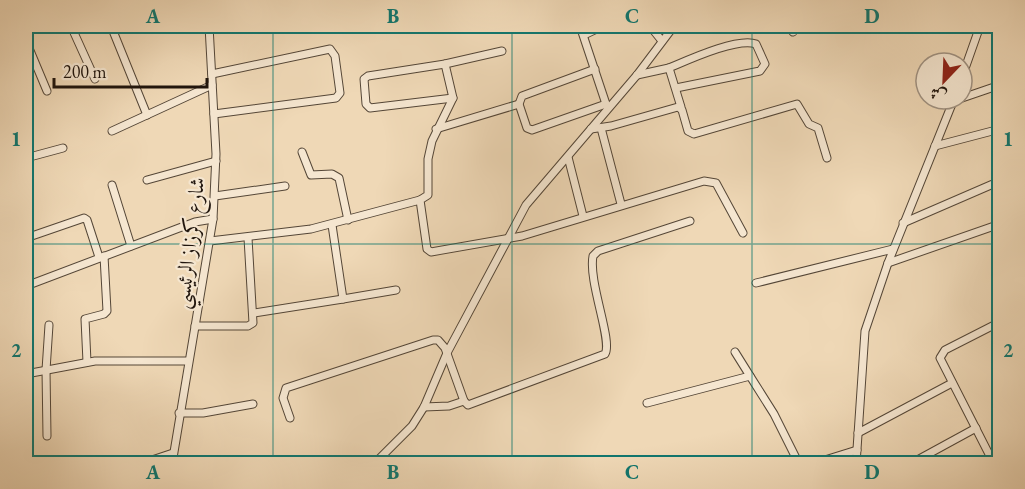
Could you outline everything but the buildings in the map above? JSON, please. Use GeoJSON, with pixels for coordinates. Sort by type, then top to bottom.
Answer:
{"type":"FeatureCollection","features":[{"type":"Feature","properties":{"kind":"street"},"geometry":{"type":"LineString","coordinates":[[72,26],[95,79]]}},
{"type":"Feature","properties":{"kind":"street"},"geometry":{"type":"LineString","coordinates":[[111,26],[147,115]]}},
{"type":"Feature","properties":{"kind":"street","name":"شارع كرزاز الرئيسي"},"geometry":{"type":"LineString","coordinates":[[172,464],[210,241],[215,196],[216,161],[209,26]]}},
{"type":"Feature","properties":{"kind":"street"},"geometry":{"type":"LineString","coordinates":[[580,26],[607,107]]}},
{"type":"Feature","properties":{"kind":"street"},"geometry":{"type":"LineString","coordinates":[[584,35],[603,26]]}},
{"type":"Feature","properties":{"kind":"street"},"geometry":{"type":"LineString","coordinates":[[651,26],[662,41]]}},
{"type":"Feature","properties":{"kind":"street"},"geometry":{"type":"LineString","coordinates":[[374,464],[412,426],[424,407],[447,354],[530,198],[637,75],[674,26]]}},
{"type":"Feature","properties":{"kind":"street"},"geometry":{"type":"LineString","coordinates":[[971,51],[980,26]]}},
{"type":"Feature","properties":{"kind":"street"},"geometry":{"type":"LineString","coordinates":[[26,41],[47,91]]}},
{"type":"Feature","properties":{"kind":"street"},"geometry":{"type":"LineString","coordinates":[[637,75],[669,68],[716,50],[750,42],[756,44],[765,64],[760,71],[676,88]]}},
{"type":"Feature","properties":{"kind":"street"},"geometry":{"type":"LineString","coordinates":[[212,74],[330,50],[335,56],[340,93],[336,98],[214,114]]}},
{"type":"Feature","properties":{"kind":"street"},"geometry":{"type":"LineString","coordinates":[[453,98],[370,108],[366,104],[366,77],[445,64],[502,51]]}},
{"type":"Feature","properties":{"kind":"street"},"geometry":{"type":"LineString","coordinates":[[210,241],[248,238],[332,225],[420,201],[428,195],[429,159],[436,129],[453,98],[445,64]]}},
{"type":"Feature","properties":{"kind":"street"},"geometry":{"type":"LineString","coordinates":[[669,68],[688,131],[694,134],[797,104],[809,124],[818,128],[827,158]]}},
{"type":"Feature","properties":{"kind":"street"},"geometry":{"type":"LineString","coordinates":[[595,69],[522,96],[519,104],[527,128],[530,130],[607,107]]}},
{"type":"Feature","properties":{"kind":"street"},"geometry":{"type":"LineString","coordinates":[[112,131],[212,85]]}},
{"type":"Feature","properties":{"kind":"street"},"geometry":{"type":"LineString","coordinates":[[974,93],[999,85]]}},
{"type":"Feature","properties":{"kind":"street"},"geometry":{"type":"LineString","coordinates":[[436,129],[519,104]]}},
{"type":"Feature","properties":{"kind":"street"},"geometry":{"type":"LineString","coordinates":[[591,129],[681,107]]}},
{"type":"Feature","properties":{"kind":"street"},"geometry":{"type":"LineString","coordinates":[[856,464],[865,331],[893,249],[951,111]]}},
{"type":"Feature","properties":{"kind":"street"},"geometry":{"type":"LineString","coordinates":[[601,128],[621,204]]}},
{"type":"Feature","properties":{"kind":"street"},"geometry":{"type":"LineString","coordinates":[[935,146],[999,129]]}},
{"type":"Feature","properties":{"kind":"street"},"geometry":{"type":"LineString","coordinates":[[26,158],[63,148]]}},
{"type":"Feature","properties":{"kind":"street"},"geometry":{"type":"LineString","coordinates":[[302,152],[311,175],[332,174],[339,178],[348,220]]}},
{"type":"Feature","properties":{"kind":"street"},"geometry":{"type":"LineString","coordinates":[[568,157],[583,216]]}},
{"type":"Feature","properties":{"kind":"street"},"geometry":{"type":"LineString","coordinates":[[147,180],[216,161]]}},
{"type":"Feature","properties":{"kind":"street"},"geometry":{"type":"LineString","coordinates":[[420,201],[427,249],[431,252],[508,239],[704,181],[712,181],[722,190],[743,233]]}},
{"type":"Feature","properties":{"kind":"street"},"geometry":{"type":"LineString","coordinates":[[903,224],[999,181]]}},
{"type":"Feature","properties":{"kind":"street"},"geometry":{"type":"LineString","coordinates":[[112,185],[131,246]]}},
{"type":"Feature","properties":{"kind":"street"},"geometry":{"type":"LineString","coordinates":[[215,196],[285,186]]}},
{"type":"Feature","properties":{"kind":"street"},"geometry":{"type":"LineString","coordinates":[[26,238],[84,218],[87,220],[101,256],[107,311],[105,314],[86,319],[87,362]]}},
{"type":"Feature","properties":{"kind":"street"},"geometry":{"type":"LineString","coordinates":[[26,286],[195,222],[213,219]]}},
{"type":"Feature","properties":{"kind":"street"},"geometry":{"type":"LineString","coordinates":[[290,418],[283,392],[289,387],[433,340],[442,344],[464,401],[470,404],[605,354],[609,345],[596,300],[593,256],[598,251],[690,220]]}},
{"type":"Feature","properties":{"kind":"street"},"geometry":{"type":"LineString","coordinates":[[888,263],[999,224]]}},
{"type":"Feature","properties":{"kind":"street"},"geometry":{"type":"LineString","coordinates":[[332,225],[343,299]]}},
{"type":"Feature","properties":{"kind":"street"},"geometry":{"type":"LineString","coordinates":[[195,326],[248,326],[254,321],[248,238]]}},
{"type":"Feature","properties":{"kind":"street"},"geometry":{"type":"LineString","coordinates":[[756,283],[893,249]]}},
{"type":"Feature","properties":{"kind":"street"},"geometry":{"type":"LineString","coordinates":[[254,313],[396,290]]}},
{"type":"Feature","properties":{"kind":"street"},"geometry":{"type":"LineString","coordinates":[[994,464],[940,355],[999,322]]}},
{"type":"Feature","properties":{"kind":"street"},"geometry":{"type":"LineString","coordinates":[[47,436],[46,370],[50,325]]}},
{"type":"Feature","properties":{"kind":"street"},"geometry":{"type":"LineString","coordinates":[[735,352],[799,464]]}},
{"type":"Feature","properties":{"kind":"street"},"geometry":{"type":"LineString","coordinates":[[26,374],[87,362],[188,361]]}},
{"type":"Feature","properties":{"kind":"street"},"geometry":{"type":"LineString","coordinates":[[647,403],[750,376]]}},
{"type":"Feature","properties":{"kind":"street"},"geometry":{"type":"LineString","coordinates":[[858,433],[952,383]]}},
{"type":"Feature","properties":{"kind":"street"},"geometry":{"type":"LineString","coordinates":[[424,407],[449,406],[464,401]]}},
{"type":"Feature","properties":{"kind":"street"},"geometry":{"type":"LineString","coordinates":[[179,413],[202,413],[253,404]]}},
{"type":"Feature","properties":{"kind":"street"},"geometry":{"type":"LineString","coordinates":[[910,464],[976,428]]}},
{"type":"Feature","properties":{"kind":"street"},"geometry":{"type":"LineString","coordinates":[[812,464],[856,450]]}},
{"type":"Feature","properties":{"kind":"street"},"geometry":{"type":"LineString","coordinates":[[140,464],[173,453]]}}]}
